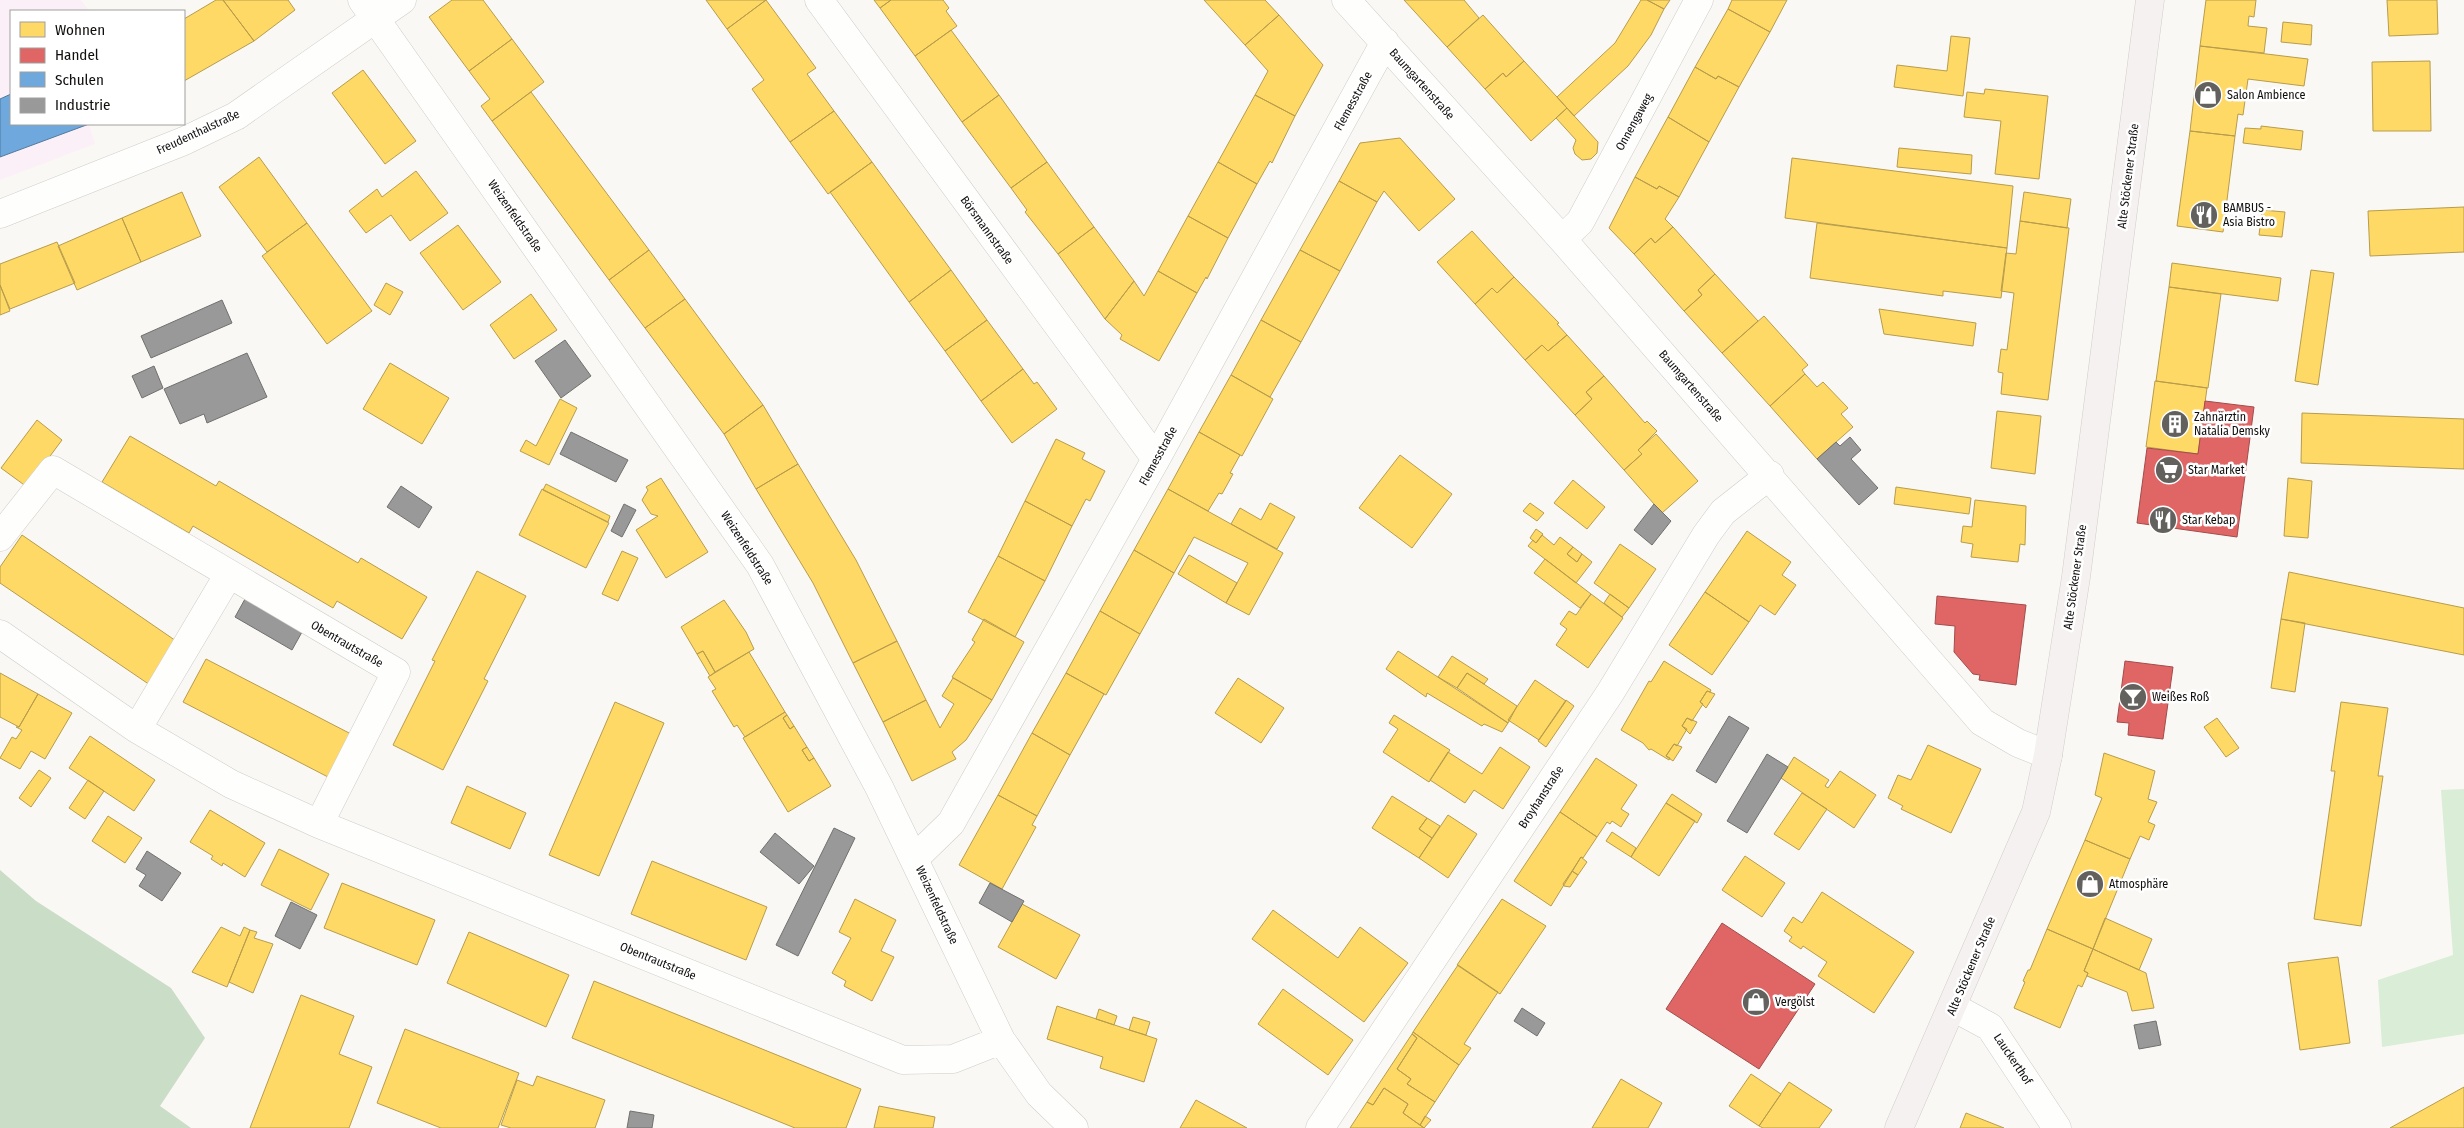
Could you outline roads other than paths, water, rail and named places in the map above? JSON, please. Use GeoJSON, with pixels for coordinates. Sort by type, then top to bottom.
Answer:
{"type":"FeatureCollection","features":[{"type":"Feature","properties":{"kind":"street","name":"Freudenthalstraße"},"geometry":{"type":"LineString","coordinates":[[0,214],[184,141],[236,116],[369,10],[402,0]]}},
{"type":"Feature","properties":{"kind":"street","name":"Börsmannstraße"},"geometry":{"type":"LineString","coordinates":[[819,0],[1156,459]]}},
{"type":"Feature","properties":{"kind":"street","name":"Baumgartenstraße"},"geometry":{"type":"LineString","coordinates":[[1346,0],[1562,239],[1982,722],[2018,743],[2048,755]]}},
{"type":"Feature","properties":{"kind":"street","name":"Onnengaweg"},"geometry":{"type":"LineString","coordinates":[[1562,239],[1580,222],[1699,0]]}},
{"type":"Feature","properties":{"kind":"street","name":"Alte Stöckener Straße"},"geometry":{"type":"LineString","coordinates":[[1899,1128],[2036,812],[2048,755],[2076,577],[2150,0]]}},
{"type":"Feature","properties":{"kind":"street","name":"Weizenfeldstraße"},"geometry":{"type":"LineString","coordinates":[[369,10],[760,565],[838,706],[915,858],[1001,1040],[1039,1094],[1074,1128]]}},
{"type":"Feature","properties":{"kind":"street","name":"Flemesstraße"},"geometry":{"type":"LineString","coordinates":[[915,858],[951,823],[1156,459],[1385,42]]}},
{"type":"Feature","properties":{"kind":"street","name":"Obentrautstraße"},"geometry":{"type":"LineString","coordinates":[[0,537],[53,470],[396,672],[319,824]]}},
{"type":"Feature","properties":{"kind":"street","name":"Broyhanstraße"},"geometry":{"type":"LineString","coordinates":[[1320,1128],[1610,693],[1706,536],[1723,512],[1770,476]]}},
{"type":"Feature","properties":{"kind":"street"},"geometry":{"type":"LineString","coordinates":[[137,729],[228,574]]}},
{"type":"Feature","properties":{"kind":"street","name":"Obentrautstraße"},"geometry":{"type":"LineString","coordinates":[[0,634],[137,729],[231,784],[319,824],[903,1060],[953,1059],[1001,1040]]}},
{"type":"Feature","properties":{"kind":"street","name":"Lauckerthof"},"geometry":{"type":"LineString","coordinates":[[1953,1007],[1990,1026],[2057,1128]]}},
{"type":"Feature","properties":{"kind":"place","name":"Salon Ambience"},"geometry":{"type":"Point","coordinates":[2208,95]}},
{"type":"Feature","properties":{"kind":"place","name":"BAMBUS - Asia Bistro"},"geometry":{"type":"Point","coordinates":[2204,215]}},
{"type":"Feature","properties":{"kind":"place","name":"Zahnärztin Natalia Demsky"},"geometry":{"type":"Point","coordinates":[2175,424]}},
{"type":"Feature","properties":{"kind":"place","name":"Star Market"},"geometry":{"type":"Point","coordinates":[2169,470]}},
{"type":"Feature","properties":{"kind":"place","name":"Star Kebap"},"geometry":{"type":"Point","coordinates":[2163,520]}},
{"type":"Feature","properties":{"kind":"place","name":"Weißes Roß"},"geometry":{"type":"Point","coordinates":[2133,697]}},
{"type":"Feature","properties":{"kind":"place","name":"Atmosphäre"},"geometry":{"type":"Point","coordinates":[2090,884]}},
{"type":"Feature","properties":{"kind":"place","name":"Vergölst"},"geometry":{"type":"Point","coordinates":[1756,1002]}}]}
